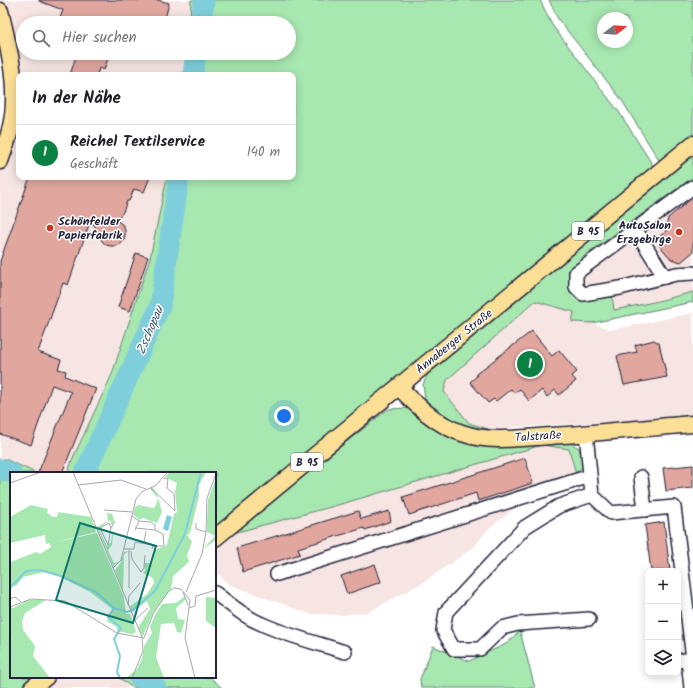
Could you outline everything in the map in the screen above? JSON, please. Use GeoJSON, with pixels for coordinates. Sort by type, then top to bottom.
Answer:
{"type":"FeatureCollection","features":[{"type":"Feature","properties":{"kind":"main road"},"geometry":{"type":"LineString","coordinates":[[0,11],[11,56],[14,77],[14,102],[12,124],[0,161]]}},
{"type":"Feature","properties":{"kind":"main road","name":"Annaberger Straße"},"geometry":{"type":"LineString","coordinates":[[216,537],[693,144]]}},
{"type":"Feature","properties":{"kind":"main road","name":"Talstraße"},"geometry":{"type":"LineString","coordinates":[[399,387],[407,396],[432,417],[448,428],[474,437],[490,439],[513,438],[693,424]]}},
{"type":"Feature","properties":{"kind":"main road"},"geometry":{"type":"LineString","coordinates":[[32,688],[45,678]]}},
{"type":"Feature","properties":{"kind":"lane"},"geometry":{"type":"LineString","coordinates":[[693,187],[576,273],[576,287],[583,294],[620,288],[676,274],[693,273]]}},
{"type":"Feature","properties":{"kind":"lane"},"geometry":{"type":"LineString","coordinates":[[635,229],[664,277]]}},
{"type":"Feature","properties":{"kind":"lane"},"geometry":{"type":"LineString","coordinates":[[586,433],[592,495],[611,513],[674,507],[688,580],[693,659],[683,660],[691,688]]}},
{"type":"Feature","properties":{"kind":"lane"},"geometry":{"type":"LineString","coordinates":[[277,574],[590,476]]}},
{"type":"Feature","properties":{"kind":"lane"},"geometry":{"type":"LineString","coordinates":[[641,477],[645,510]]}},
{"type":"Feature","properties":{"kind":"lane"},"geometry":{"type":"LineString","coordinates":[[589,619],[518,624],[502,628],[480,649],[454,649],[443,630],[446,612],[525,528],[559,506],[592,495]]}},
{"type":"Feature","properties":{"kind":"lane"},"geometry":{"type":"LineString","coordinates":[[216,594],[240,612],[261,624],[345,652]]}},
{"type":"Feature","properties":{"kind":"shaded area"},"geometry":{"type":"Polygon","coordinates":[[[2,0],[191,0],[190,16],[16,16],[16,60],[187,60],[186,72],[18,72],[2,0]]]}},
{"type":"Feature","properties":{"kind":"shaded area"},"geometry":{"type":"Polygon","coordinates":[[[16,123],[16,180],[166,180],[150,258],[112,371],[72,460],[68,472],[34,472],[5,459],[0,460],[0,174],[14,135],[16,123]]]}},
{"type":"Feature","properties":{"kind":"shaded area"},"geometry":{"type":"Polygon","coordinates":[[[693,177],[693,292],[614,310],[583,299],[570,287],[569,271],[583,257],[693,177]]]}},
{"type":"Feature","properties":{"kind":"shaded area"},"geometry":{"type":"Polygon","coordinates":[[[535,301],[574,312],[572,322],[592,323],[612,330],[693,313],[693,415],[488,429],[469,423],[444,392],[447,380],[535,301]]]}},
{"type":"Feature","properties":{"kind":"shaded area"},"geometry":{"type":"Polygon","coordinates":[[[542,445],[569,449],[580,486],[548,495],[515,508],[487,530],[475,546],[424,582],[368,612],[343,615],[310,614],[228,584],[216,571],[216,549],[230,534],[338,505],[542,445]]]}},
{"type":"Feature","properties":{"kind":"shaded area"},"geometry":{"type":"Polygon","coordinates":[[[59,678],[119,678],[133,688],[46,688],[59,678]]]}},
{"type":"Feature","properties":{"kind":"green space"},"geometry":{"type":"Polygon","coordinates":[[[191,0],[540,0],[552,25],[619,112],[654,167],[216,528],[216,472],[68,472],[72,460],[112,374],[150,258],[166,180],[296,180],[296,72],[186,72],[187,60],[296,60],[296,16],[190,16],[191,0]]]}},
{"type":"Feature","properties":{"kind":"green space"},"geometry":{"type":"Polygon","coordinates":[[[549,0],[693,0],[693,135],[660,162],[621,99],[558,19],[549,0]]]}},
{"type":"Feature","properties":{"kind":"green space"},"geometry":{"type":"Polygon","coordinates":[[[693,154],[693,177],[583,257],[569,271],[570,287],[583,299],[612,296],[614,310],[693,292],[693,302],[592,323],[572,322],[574,312],[535,301],[447,380],[444,392],[469,423],[488,429],[467,427],[446,420],[425,399],[423,384],[429,372],[693,154]]]}},
{"type":"Feature","properties":{"kind":"green space"},"geometry":{"type":"Polygon","coordinates":[[[408,408],[436,428],[564,440],[579,448],[584,465],[576,474],[569,449],[542,445],[338,505],[230,534],[388,409],[408,408]]]}},
{"type":"Feature","properties":{"kind":"green space"},"geometry":{"type":"Polygon","coordinates":[[[5,459],[34,472],[10,472],[10,678],[30,678],[19,688],[0,688],[0,460],[5,459]]]}},
{"type":"Feature","properties":{"kind":"green space"},"geometry":{"type":"Polygon","coordinates":[[[520,631],[535,688],[421,688],[420,679],[433,646],[469,661],[506,644],[520,631]]]}},
{"type":"Feature","properties":{"kind":"green space"},"geometry":{"type":"Polygon","coordinates":[[[119,678],[211,678],[222,688],[133,688],[119,678]]]}},
{"type":"Feature","properties":{"kind":"building"},"geometry":{"type":"Polygon","coordinates":[[[157,0],[169,3],[166,16],[61,16],[63,10],[39,1],[157,0]]]}},
{"type":"Feature","properties":{"kind":"building"},"geometry":{"type":"Polygon","coordinates":[[[75,60],[108,60],[104,70],[99,68],[98,72],[71,72],[75,60]]]}},
{"type":"Feature","properties":{"kind":"building"},"geometry":{"type":"Polygon","coordinates":[[[29,180],[149,180],[144,192],[134,189],[123,212],[116,220],[123,225],[125,230],[124,240],[121,244],[116,246],[106,245],[102,241],[91,219],[68,285],[63,283],[38,352],[61,360],[58,369],[66,371],[65,376],[96,389],[62,472],[38,472],[71,392],[52,385],[31,445],[0,434],[0,261],[29,180]]]}},
{"type":"Feature","properties":{"kind":"building","name":"AutoSalon Erzgebirge"},"geometry":{"type":"Polygon","coordinates":[[[693,197],[693,252],[681,262],[671,259],[659,245],[661,235],[665,233],[668,218],[693,197]]]}},
{"type":"Feature","properties":{"kind":"building"},"geometry":{"type":"Polygon","coordinates":[[[136,253],[148,257],[130,311],[118,307],[136,253]]]}},
{"type":"Feature","properties":{"kind":"building"},"geometry":{"type":"Polygon","coordinates":[[[532,331],[552,356],[559,350],[577,372],[572,376],[576,381],[559,395],[555,390],[547,397],[542,390],[529,401],[520,389],[514,393],[511,389],[496,401],[494,399],[488,403],[470,382],[477,376],[476,374],[532,331]]]}},
{"type":"Feature","properties":{"kind":"building"},"geometry":{"type":"Polygon","coordinates":[[[654,340],[659,343],[667,377],[624,385],[617,356],[637,352],[635,345],[654,340]]]}},
{"type":"Feature","properties":{"kind":"building"},"geometry":{"type":"Polygon","coordinates":[[[525,458],[533,483],[478,501],[476,493],[409,515],[403,497],[525,458]]]}},
{"type":"Feature","properties":{"kind":"building"},"geometry":{"type":"Polygon","coordinates":[[[693,465],[693,488],[666,491],[663,468],[693,465]]]}},
{"type":"Feature","properties":{"kind":"building"},"geometry":{"type":"Polygon","coordinates":[[[358,511],[361,519],[389,511],[391,521],[365,530],[364,528],[298,548],[300,554],[243,572],[237,548],[358,511]]]}},
{"type":"Feature","properties":{"kind":"building"},"geometry":{"type":"Polygon","coordinates":[[[664,522],[670,568],[651,568],[645,525],[664,522]]]}},
{"type":"Feature","properties":{"kind":"building"},"geometry":{"type":"Polygon","coordinates":[[[375,564],[381,582],[347,594],[341,576],[375,564]]]}},
{"type":"Feature","properties":{"kind":"waterway","name":"Zschopau"},"geometry":{"type":"LineString","coordinates":[[202,16],[204,0]]}},
{"type":"Feature","properties":{"kind":"waterway","name":"Zschopau"},"geometry":{"type":"LineString","coordinates":[[193,72],[195,60]]}},
{"type":"Feature","properties":{"kind":"waterway","name":"Zschopau"},"geometry":{"type":"LineString","coordinates":[[85,472],[160,306],[179,180]]}},
{"type":"Feature","properties":{"kind":"waterway"},"geometry":{"type":"LineString","coordinates":[[0,469],[10,473]]}},
{"type":"Feature","properties":{"kind":"waterway","name":"Zschopau"},"geometry":{"type":"LineString","coordinates":[[141,678],[156,688]]}},
{"type":"Feature","properties":{"kind":"place","name":"Schönfelder Papierfabrik"},"geometry":{"type":"Point","coordinates":[50,228]}},
{"type":"Feature","properties":{"kind":"place","name":"AutoSalon Erzgebirge"},"geometry":{"type":"Point","coordinates":[679,232]}},
{"type":"Feature","properties":{"kind":"place","name":"Reichel Textilservice"},"geometry":{"type":"Point","coordinates":[530,364]}}]}
